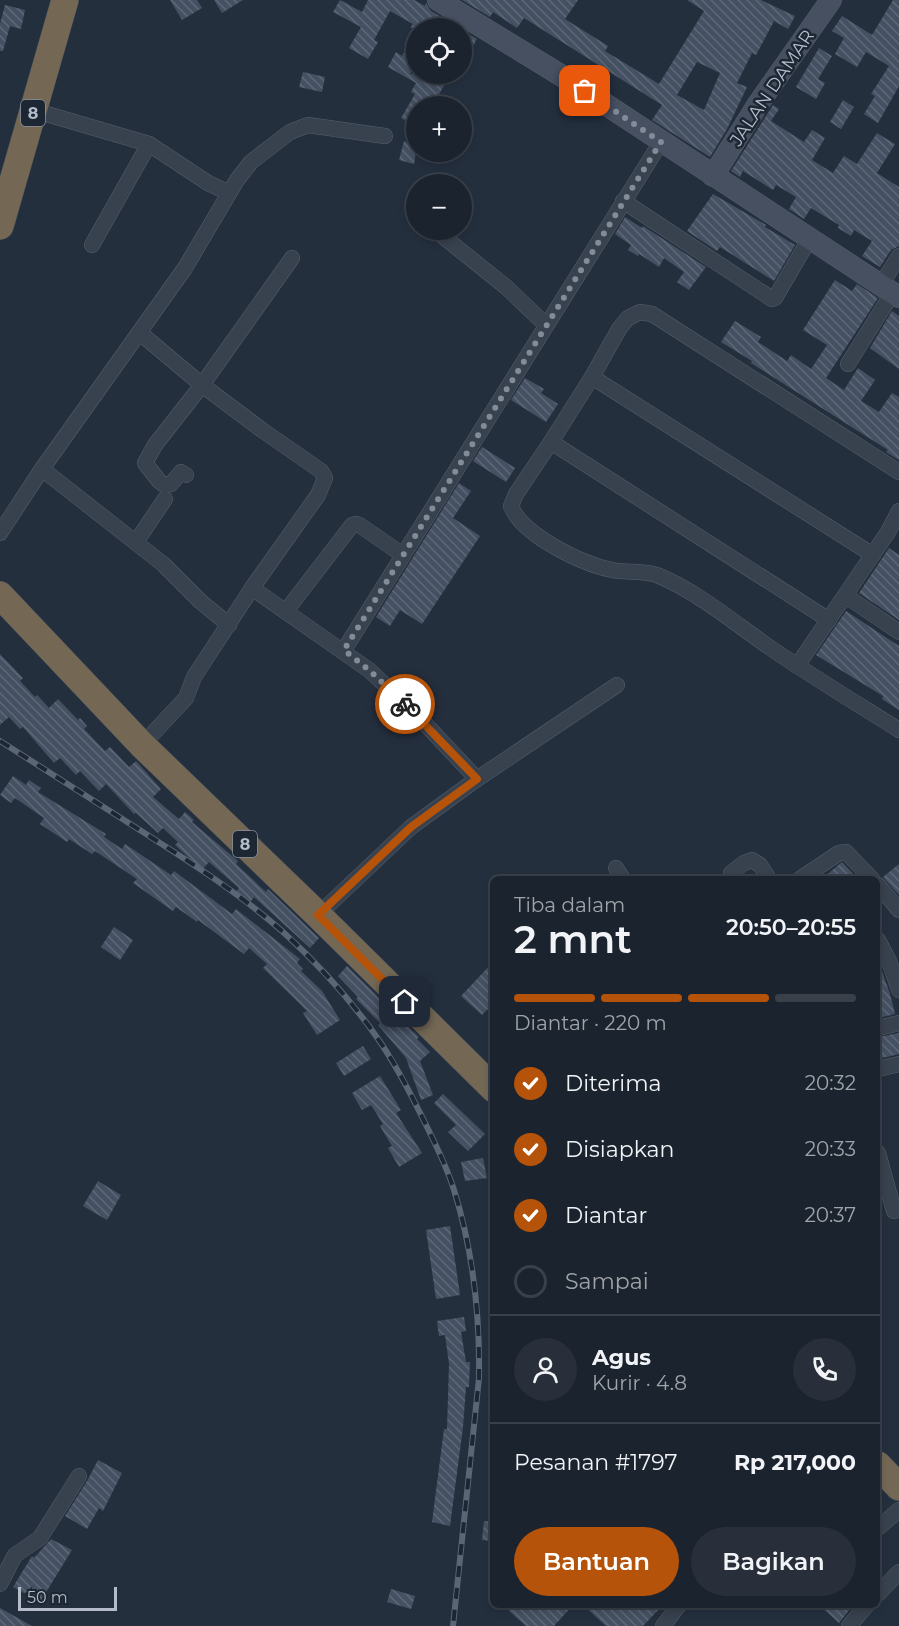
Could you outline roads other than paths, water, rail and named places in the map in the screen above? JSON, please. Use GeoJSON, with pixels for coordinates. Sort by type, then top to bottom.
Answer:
{"type":"FeatureCollection","features":[{"type":"Feature","properties":{"kind":"highway","name":"8"},"geometry":{"type":"LineString","coordinates":[[0,164],[46,0]]}},
{"type":"Feature","properties":{"kind":"highway","name":"8"},"geometry":{"type":"LineString","coordinates":[[0,226],[65,0]]}},
{"type":"Feature","properties":{"kind":"highway","name":"8"},"geometry":{"type":"LineString","coordinates":[[0,595],[142,745],[490,1083]]}},
{"type":"Feature","properties":{"kind":"highway"},"geometry":{"type":"LineString","coordinates":[[880,1467],[899,1487]]}},
{"type":"Feature","properties":{"kind":"street","name":"JALAN DAMAR"},"geometry":{"type":"LineString","coordinates":[[713,176],[758,104],[831,0]]}},
{"type":"Feature","properties":{"kind":"street"},"geometry":{"type":"LineString","coordinates":[[444,2],[567,79],[891,291]]}},
{"type":"Feature","properties":{"kind":"street"},"geometry":{"type":"LineString","coordinates":[[33,110],[149,144],[208,183],[229,193]]}},
{"type":"Feature","properties":{"kind":"street"},"geometry":{"type":"LineString","coordinates":[[0,533],[42,469],[185,268],[229,193],[251,162],[290,132],[308,125],[385,136]]}},
{"type":"Feature","properties":{"kind":"street"},"geometry":{"type":"LineString","coordinates":[[344,650],[661,142]]}},
{"type":"Feature","properties":{"kind":"street"},"geometry":{"type":"LineString","coordinates":[[92,245],[149,144]]}},
{"type":"Feature","properties":{"kind":"street"},"geometry":{"type":"LineString","coordinates":[[623,201],[772,299],[775,298],[810,238]]}},
{"type":"Feature","properties":{"kind":"street"},"geometry":{"type":"LineString","coordinates":[[447,240],[506,287],[546,325]]}},
{"type":"Feature","properties":{"kind":"street"},"geometry":{"type":"LineString","coordinates":[[848,363],[891,291],[899,256]]}},
{"type":"Feature","properties":{"kind":"street"},"geometry":{"type":"LineString","coordinates":[[186,475],[181,472],[171,484],[164,485],[145,463],[292,258]]}},
{"type":"Feature","properties":{"kind":"street"},"geometry":{"type":"LineString","coordinates":[[899,472],[652,314],[640,312],[628,318],[619,329],[592,377],[512,501],[511,506],[526,527],[541,538],[593,565],[613,570],[654,574],[687,588],[797,666],[899,730]]}},
{"type":"Feature","properties":{"kind":"street"},"geometry":{"type":"LineString","coordinates":[[140,333],[202,385],[321,471],[325,478],[318,495],[252,588],[194,677],[186,698],[142,745]]}},
{"type":"Feature","properties":{"kind":"street"},"geometry":{"type":"LineString","coordinates":[[592,377],[873,555]]}},
{"type":"Feature","properties":{"kind":"street"},"geometry":{"type":"LineString","coordinates":[[551,442],[829,620]]}},
{"type":"Feature","properties":{"kind":"street"},"geometry":{"type":"LineString","coordinates":[[42,469],[163,564],[200,601],[229,625]]}},
{"type":"Feature","properties":{"kind":"street"},"geometry":{"type":"LineString","coordinates":[[136,542],[165,499]]}},
{"type":"Feature","properties":{"kind":"street"},"geometry":{"type":"LineString","coordinates":[[797,666],[873,555],[894,536],[899,511]]}},
{"type":"Feature","properties":{"kind":"street"},"geometry":{"type":"LineString","coordinates":[[286,611],[352,525],[361,526],[403,555]]}},
{"type":"Feature","properties":{"kind":"street"},"geometry":{"type":"LineString","coordinates":[[252,588],[344,650],[369,670],[416,714],[477,779]]}},
{"type":"Feature","properties":{"kind":"street"},"geometry":{"type":"LineString","coordinates":[[846,596],[899,632]]}},
{"type":"Feature","properties":{"kind":"street"},"geometry":{"type":"LineString","coordinates":[[318,915],[411,827],[477,779],[617,685]]}},
{"type":"Feature","properties":{"kind":"street"},"geometry":{"type":"LineString","coordinates":[[805,876],[844,852],[849,854],[869,876]]}},
{"type":"Feature","properties":{"kind":"street"},"geometry":{"type":"LineString","coordinates":[[731,873],[752,860],[760,865],[767,876]]}},
{"type":"Feature","properties":{"kind":"street"},"geometry":{"type":"LineString","coordinates":[[880,887],[899,910]]}},
{"type":"Feature","properties":{"kind":"street"},"geometry":{"type":"LineString","coordinates":[[883,962],[899,990]]}},
{"type":"Feature","properties":{"kind":"street"},"geometry":{"type":"LineString","coordinates":[[880,1028],[899,1023]]}},
{"type":"Feature","properties":{"kind":"street"},"geometry":{"type":"LineString","coordinates":[[880,1069],[899,1064]]}},
{"type":"Feature","properties":{"kind":"street"},"geometry":{"type":"LineString","coordinates":[[880,1160],[894,1211]]}},
{"type":"Feature","properties":{"kind":"street"},"geometry":{"type":"LineString","coordinates":[[0,1584],[15,1555],[39,1538],[79,1476]]}},
{"type":"Feature","properties":{"kind":"street"},"geometry":{"type":"LineString","coordinates":[[880,1526],[899,1510]]}},
{"type":"Feature","properties":{"kind":"street"},"geometry":{"type":"LineString","coordinates":[[880,1592],[899,1572]]}},
{"type":"Feature","properties":{"kind":"street"},"geometry":{"type":"LineString","coordinates":[[663,1626],[677,1608]]}},
{"type":"Feature","properties":{"kind":"street"},"geometry":{"type":"LineString","coordinates":[[849,1626],[864,1608]]}},
{"type":"Feature","properties":{"kind":"railway"},"geometry":{"type":"LineString","coordinates":[[0,741],[199,868],[250,904],[282,931],[344,994],[383,1047],[410,1092],[454,1190],[471,1259],[477,1306],[479,1378],[453,1626]]}}]}
